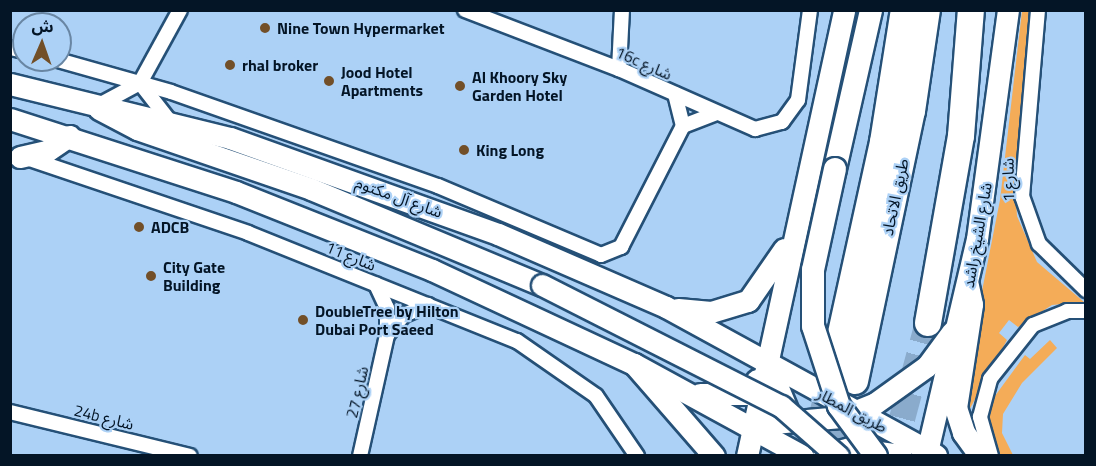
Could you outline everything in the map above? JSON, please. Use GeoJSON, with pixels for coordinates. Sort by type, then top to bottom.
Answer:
{"type":"FeatureCollection","features":[{"type":"Feature","properties":{"kind":"highway"},"geometry":{"type":"LineString","coordinates":[[871,10],[813,270],[813,326],[839,406],[876,456]]}},
{"type":"Feature","properties":{"kind":"highway","name":"طريق الاتحاد"},"geometry":{"type":"LineString","coordinates":[[904,10],[844,378],[912,111],[927,10]]}},
{"type":"Feature","properties":{"kind":"highway"},"geometry":{"type":"LineString","coordinates":[[928,323],[961,136],[971,10]]}},
{"type":"Feature","properties":{"kind":"highway"},"geometry":{"type":"LineString","coordinates":[[969,286],[972,305],[956,408],[964,433],[981,456]]}},
{"type":"Feature","properties":{"kind":"highway"},"geometry":{"type":"LineString","coordinates":[[824,456],[850,449],[901,456]]}},
{"type":"Feature","properties":{"kind":"main road"},"geometry":{"type":"LineString","coordinates":[[747,456],[751,425],[768,364],[798,215],[844,10]]}},
{"type":"Feature","properties":{"kind":"main road","name":"شارع الشيخ راشد"},"geometry":{"type":"LineString","coordinates":[[930,454],[969,286],[1008,10]]}},
{"type":"Feature","properties":{"kind":"main road","name":"شارع آل مكتوم"},"geometry":{"type":"LineString","coordinates":[[10,84],[93,105],[168,119],[425,206],[666,307],[768,364]]}},
{"type":"Feature","properties":{"kind":"main road"},"geometry":{"type":"LineString","coordinates":[[93,105],[138,129],[322,194],[542,285],[781,406],[838,456]]}},
{"type":"Feature","properties":{"kind":"main road"},"geometry":{"type":"LineString","coordinates":[[10,119],[69,136],[367,243],[634,364],[751,425],[803,456]]}},
{"type":"Feature","properties":{"kind":"main road"},"geometry":{"type":"LineString","coordinates":[[15,155],[47,152],[69,136]]}},
{"type":"Feature","properties":{"kind":"main road"},"geometry":{"type":"LineString","coordinates":[[666,307],[711,312],[748,301],[775,268],[798,215]]}},
{"type":"Feature","properties":{"kind":"main road"},"geometry":{"type":"LineString","coordinates":[[751,425],[857,412],[893,393],[927,366],[960,320]]}},
{"type":"Feature","properties":{"kind":"main road"},"geometry":{"type":"LineString","coordinates":[[774,334],[791,369],[840,397],[858,401],[893,393]]}},
{"type":"Feature","properties":{"kind":"main road"},"geometry":{"type":"LineString","coordinates":[[693,394],[736,396],[753,388],[757,374],[743,351]]}},
{"type":"Feature","properties":{"kind":"main road"},"geometry":{"type":"LineString","coordinates":[[634,364],[714,456]]}},
{"type":"Feature","properties":{"kind":"main road"},"geometry":{"type":"LineString","coordinates":[[768,364],[808,456]]}},
{"type":"Feature","properties":{"kind":"main road","name":"طريق المطار"},"geometry":{"type":"LineString","coordinates":[[768,364],[930,454]]}},
{"type":"Feature","properties":{"kind":"street"},"geometry":{"type":"LineString","coordinates":[[93,105],[119,98],[140,83],[180,10]]}},
{"type":"Feature","properties":{"kind":"street","name":"16c شارع"},"geometry":{"type":"LineString","coordinates":[[465,10],[619,69],[742,126],[769,128],[782,122],[798,100],[810,10]]}},
{"type":"Feature","properties":{"kind":"street"},"geometry":{"type":"LineString","coordinates":[[619,69],[622,10]]}},
{"type":"Feature","properties":{"kind":"street","name":"شارع 1"},"geometry":{"type":"LineString","coordinates":[[1038,10],[1022,196],[1039,244],[1086,290]]}},
{"type":"Feature","properties":{"kind":"street"},"geometry":{"type":"LineString","coordinates":[[72,64],[140,83],[438,186],[601,255],[621,247],[683,126],[675,94]]}},
{"type":"Feature","properties":{"kind":"street"},"geometry":{"type":"LineString","coordinates":[[140,83],[168,119]]}},
{"type":"Feature","properties":{"kind":"street"},"geometry":{"type":"LineString","coordinates":[[683,126],[715,114]]}},
{"type":"Feature","properties":{"kind":"street","name":"شارع 11"},"geometry":{"type":"LineString","coordinates":[[15,155],[99,179],[376,284],[546,356],[596,396],[637,456]]}},
{"type":"Feature","properties":{"kind":"street","name":"شارع 27"},"geometry":{"type":"LineString","coordinates":[[360,456],[387,335],[387,308],[376,284]]}},
{"type":"Feature","properties":{"kind":"street"},"geometry":{"type":"LineString","coordinates":[[387,335],[404,315],[428,305]]}},
{"type":"Feature","properties":{"kind":"street"},"geometry":{"type":"LineString","coordinates":[[991,456],[980,417],[990,379],[1033,325],[1067,311],[1086,311]]}},
{"type":"Feature","properties":{"kind":"street","name":"24b شارع"},"geometry":{"type":"LineString","coordinates":[[10,412],[189,456]]}},
{"type":"Feature","properties":{"kind":"shaded area"},"geometry":{"type":"Polygon","coordinates":[[[1022,11],[1031,11],[1015,186],[1017,216],[1037,262],[1084,302],[1052,305],[1018,327],[1009,320],[999,333],[1007,340],[967,414],[966,372],[1000,200],[1022,11]]]}},
{"type":"Feature","properties":{"kind":"shaded area"},"geometry":{"type":"Polygon","coordinates":[[[1050,340],[1057,348],[1022,383],[1003,414],[1002,433],[1013,455],[996,456],[988,429],[992,400],[1025,355],[1030,359],[1050,340]]]}},
{"type":"Feature","properties":{"kind":"tunnel"},"geometry":{"type":"LineString","coordinates":[[892,456],[928,323]]}},
{"type":"Feature","properties":{"kind":"tunnel"},"geometry":{"type":"LineString","coordinates":[[812,456],[832,374]]}},
{"type":"Feature","properties":{"kind":"tunnel"},"geometry":{"type":"LineString","coordinates":[[837,456],[855,381]]}},
{"type":"Feature","properties":{"kind":"place","name":"Nine Town Hypermarket"},"geometry":{"type":"Point","coordinates":[265,28]}},
{"type":"Feature","properties":{"kind":"place","name":"rhal broker"},"geometry":{"type":"Point","coordinates":[230,65]}},
{"type":"Feature","properties":{"kind":"place","name":"Jood Hotel Apartments"},"geometry":{"type":"Point","coordinates":[329,81]}},
{"type":"Feature","properties":{"kind":"place","name":"Al Khoory Sky Garden Hotel"},"geometry":{"type":"Point","coordinates":[460,86]}},
{"type":"Feature","properties":{"kind":"place","name":"King Long"},"geometry":{"type":"Point","coordinates":[464,150]}},
{"type":"Feature","properties":{"kind":"place","name":"ADCB"},"geometry":{"type":"Point","coordinates":[139,227]}},
{"type":"Feature","properties":{"kind":"place","name":"City Gate Building"},"geometry":{"type":"Point","coordinates":[151,276]}},
{"type":"Feature","properties":{"kind":"place","name":"DoubleTree by Hilton Dubai Port Saeed"},"geometry":{"type":"Point","coordinates":[303,320]}}]}
